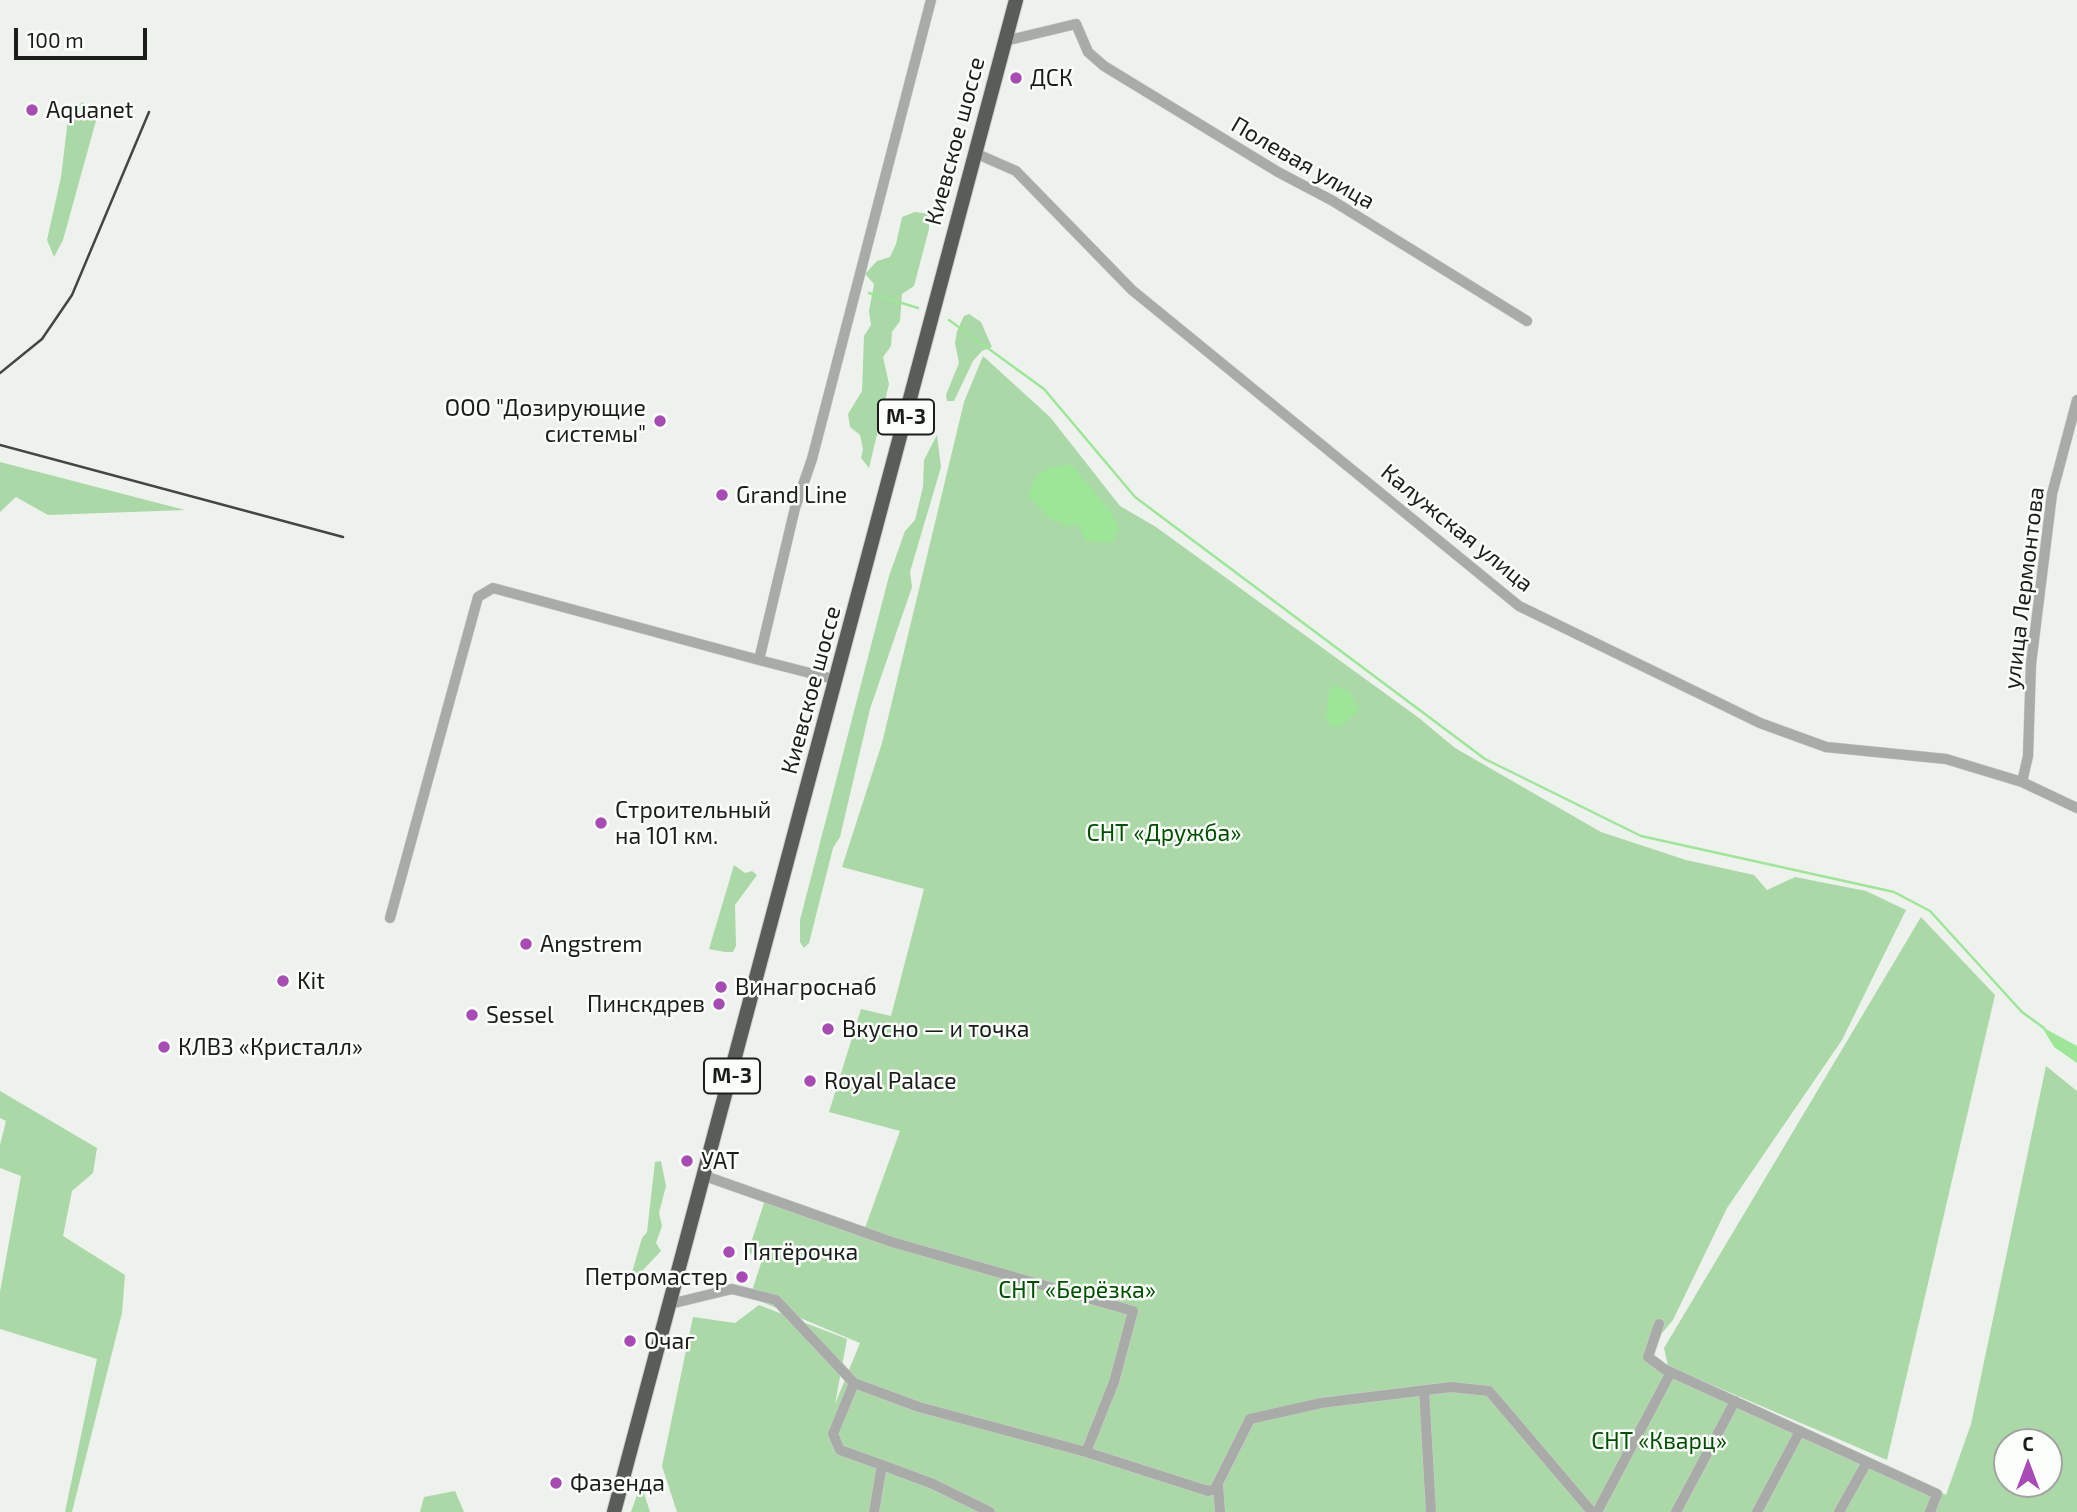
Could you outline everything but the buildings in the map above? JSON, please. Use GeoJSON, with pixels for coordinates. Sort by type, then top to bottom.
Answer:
{"type":"FeatureCollection","features":[{"type":"Feature","properties":{"kind":"highway","name":"Киевское шоссе"},"geometry":{"type":"LineString","coordinates":[[614,1512],[1016,0]]}},
{"type":"Feature","properties":{"kind":"street"},"geometry":{"type":"LineString","coordinates":[[759,660],[795,508],[812,459],[931,0]]}},
{"type":"Feature","properties":{"kind":"street","name":"Полевая улица"},"geometry":{"type":"LineString","coordinates":[[1005,41],[1076,24],[1088,52],[1104,66],[1266,165],[1333,201],[1527,321]]}},
{"type":"Feature","properties":{"kind":"street","name":"Калужская улица"},"geometry":{"type":"LineString","coordinates":[[975,153],[1016,171],[1132,289],[1520,606],[1760,723],[1826,747],[1946,759],[2022,782],[2077,808]]}},
{"type":"Feature","properties":{"kind":"street","name":"улица Лермонтова"},"geometry":{"type":"LineString","coordinates":[[2022,782],[2028,756],[2031,664],[2052,494],[2077,400]]}},
{"type":"Feature","properties":{"kind":"street"},"geometry":{"type":"LineString","coordinates":[[390,918],[478,597],[493,588],[837,680]]}},
{"type":"Feature","properties":{"kind":"street"},"geometry":{"type":"LineString","coordinates":[[705,1175],[892,1242],[1133,1311],[1114,1382],[1086,1452]]}},
{"type":"Feature","properties":{"kind":"street"},"geometry":{"type":"LineString","coordinates":[[670,1304],[732,1289],[776,1300],[853,1382],[919,1407],[1086,1452],[1208,1491],[1215,1489],[1250,1419],[1321,1403],[1451,1387],[1489,1391],[1595,1512],[1671,1372]]}},
{"type":"Feature","properties":{"kind":"street"},"geometry":{"type":"LineString","coordinates":[[1659,1324],[1648,1357],[1671,1372],[1937,1494],[1930,1512]]}},
{"type":"Feature","properties":{"kind":"street"},"geometry":{"type":"LineString","coordinates":[[853,1382],[833,1434],[840,1450],[933,1484],[990,1512]]}},
{"type":"Feature","properties":{"kind":"street"},"geometry":{"type":"LineString","coordinates":[[1424,1390],[1431,1512]]}},
{"type":"Feature","properties":{"kind":"street"},"geometry":{"type":"LineString","coordinates":[[1676,1512],[1735,1401]]}},
{"type":"Feature","properties":{"kind":"street"},"geometry":{"type":"LineString","coordinates":[[1757,1512],[1800,1431]]}},
{"type":"Feature","properties":{"kind":"street"},"geometry":{"type":"LineString","coordinates":[[1839,1512],[1867,1462]]}},
{"type":"Feature","properties":{"kind":"street"},"geometry":{"type":"LineString","coordinates":[[874,1512],[882,1465]]}},
{"type":"Feature","properties":{"kind":"street"},"geometry":{"type":"LineString","coordinates":[[1218,1482],[1220,1512]]}},
{"type":"Feature","properties":{"kind":"green space"},"geometry":{"type":"Polygon","coordinates":[[[83,102],[97,117],[63,240],[54,257],[47,240],[61,177],[69,111],[83,102]]]}},
{"type":"Feature","properties":{"kind":"green space"},"geometry":{"type":"Polygon","coordinates":[[[915,212],[929,214],[929,229],[914,286],[902,294],[900,321],[892,332],[891,346],[883,357],[889,384],[869,468],[861,458],[863,449],[860,435],[850,427],[848,414],[862,391],[864,336],[871,325],[869,311],[874,284],[865,274],[877,261],[890,257],[902,217],[915,212]]]}},
{"type":"Feature","properties":{"kind":"green space"},"geometry":{"type":"Polygon","coordinates":[[[969,314],[981,322],[992,347],[982,351],[973,361],[954,401],[947,401],[946,395],[959,363],[955,343],[957,331],[964,316],[969,314]]]}},
{"type":"Feature","properties":{"kind":"green space"},"geometry":{"type":"Polygon","coordinates":[[[983,356],[1050,417],[1120,506],[1156,527],[1419,718],[1455,748],[1601,832],[1686,860],[1754,875],[1767,890],[1795,877],[1866,891],[1906,910],[1842,1040],[1727,1208],[1673,1320],[1646,1352],[1664,1366],[1904,1473],[1946,1495],[1971,1424],[2046,1066],[2077,1091],[2077,1512],[677,1512],[662,1466],[693,1317],[735,1323],[759,1305],[847,1339],[835,1404],[860,1343],[750,1297],[762,1260],[748,1252],[765,1200],[862,1236],[900,1131],[829,1112],[861,1009],[891,1016],[924,889],[842,867],[882,743],[964,402],[983,356]]]}},
{"type":"Feature","properties":{"kind":"green space"},"geometry":{"type":"Polygon","coordinates":[[[937,435],[941,467],[910,572],[912,587],[870,709],[840,837],[833,848],[809,943],[804,948],[800,942],[800,920],[889,576],[905,531],[915,520],[923,487],[924,460],[937,435]]]}},
{"type":"Feature","properties":{"kind":"green space"},"geometry":{"type":"Polygon","coordinates":[[[0,462],[185,510],[48,515],[16,497],[0,512],[0,462]]]}},
{"type":"Feature","properties":{"kind":"green space"},"geometry":{"type":"Polygon","coordinates":[[[734,865],[745,873],[752,871],[757,875],[735,905],[736,946],[733,952],[709,949],[734,865]]]}},
{"type":"Feature","properties":{"kind":"green space"},"geometry":{"type":"Polygon","coordinates":[[[1921,917],[1995,995],[1887,1460],[1668,1366],[1664,1348],[1921,917]]]}},
{"type":"Feature","properties":{"kind":"green space"},"geometry":{"type":"Polygon","coordinates":[[[0,1091],[97,1148],[93,1173],[72,1191],[63,1236],[125,1275],[122,1313],[72,1512],[65,1512],[97,1359],[0,1329],[0,1292],[21,1176],[0,1168],[0,1145],[6,1121],[0,1118],[0,1091]]]}},
{"type":"Feature","properties":{"kind":"green space"},"geometry":{"type":"Polygon","coordinates":[[[661,1161],[666,1186],[659,1213],[662,1226],[656,1243],[661,1251],[643,1270],[643,1284],[635,1285],[630,1279],[642,1238],[647,1232],[655,1162],[661,1161]]]}},
{"type":"Feature","properties":{"kind":"green space"},"geometry":{"type":"Polygon","coordinates":[[[642,1487],[650,1512],[631,1512],[639,1489],[642,1487]]]}},
{"type":"Feature","properties":{"kind":"green space"},"geometry":{"type":"Polygon","coordinates":[[[455,1491],[464,1512],[420,1512],[424,1497],[455,1491]]]}},
{"type":"Feature","properties":{"kind":"shaded area"},"geometry":{"type":"Polygon","coordinates":[[[1071,464],[1111,512],[1119,528],[1113,542],[1085,541],[1078,523],[1069,527],[1048,517],[1028,496],[1037,475],[1050,468],[1071,464]]]}},
{"type":"Feature","properties":{"kind":"shaded area"},"geometry":{"type":"Polygon","coordinates":[[[1336,686],[1349,691],[1359,711],[1340,727],[1331,726],[1326,719],[1330,687],[1336,686]]]}},
{"type":"Feature","properties":{"kind":"shaded area"},"geometry":{"type":"Polygon","coordinates":[[[2042,1027],[2077,1046],[2077,1063],[2054,1047],[2042,1027]]]}},
{"type":"Feature","properties":{"kind":"waterway"},"geometry":{"type":"LineString","coordinates":[[869,293],[918,308]]}},
{"type":"Feature","properties":{"kind":"waterway"},"geometry":{"type":"LineString","coordinates":[[949,320],[1044,389],[1135,497],[1485,759],[1641,836],[1894,892],[1930,911],[2022,1012],[2044,1028]]}},
{"type":"Feature","properties":{"kind":"railway"},"geometry":{"type":"LineString","coordinates":[[0,373],[42,339],[72,295],[149,112]]}},
{"type":"Feature","properties":{"kind":"railway"},"geometry":{"type":"LineString","coordinates":[[0,445],[343,537]]}},
{"type":"Feature","properties":{"kind":"place","name":"ДСК"},"geometry":{"type":"Point","coordinates":[1016,78]}},
{"type":"Feature","properties":{"kind":"place","name":"Aquanet"},"geometry":{"type":"Point","coordinates":[32,110]}},
{"type":"Feature","properties":{"kind":"place","name":"ООО \"Дозирующие системы\""},"geometry":{"type":"Point","coordinates":[660,421]}},
{"type":"Feature","properties":{"kind":"place","name":"Grand Line"},"geometry":{"type":"Point","coordinates":[722,495]}},
{"type":"Feature","properties":{"kind":"place","name":"Строительный на 101 км."},"geometry":{"type":"Point","coordinates":[601,823]}},
{"type":"Feature","properties":{"kind":"place","name":"Angstrem"},"geometry":{"type":"Point","coordinates":[526,944]}},
{"type":"Feature","properties":{"kind":"place","name":"Kit"},"geometry":{"type":"Point","coordinates":[283,981]}},
{"type":"Feature","properties":{"kind":"place","name":"Винагроснаб"},"geometry":{"type":"Point","coordinates":[721,987]}},
{"type":"Feature","properties":{"kind":"place","name":"Пинскдрев"},"geometry":{"type":"Point","coordinates":[719,1004]}},
{"type":"Feature","properties":{"kind":"place","name":"Sessel"},"geometry":{"type":"Point","coordinates":[472,1015]}},
{"type":"Feature","properties":{"kind":"place","name":"Вкусно — и точка"},"geometry":{"type":"Point","coordinates":[828,1029]}},
{"type":"Feature","properties":{"kind":"place","name":"КЛВЗ «Кристалл»"},"geometry":{"type":"Point","coordinates":[164,1047]}},
{"type":"Feature","properties":{"kind":"place","name":"Royal Palace"},"geometry":{"type":"Point","coordinates":[810,1081]}},
{"type":"Feature","properties":{"kind":"place","name":"УАТ"},"geometry":{"type":"Point","coordinates":[687,1161]}},
{"type":"Feature","properties":{"kind":"place","name":"Пятёрочка"},"geometry":{"type":"Point","coordinates":[729,1252]}},
{"type":"Feature","properties":{"kind":"place","name":"Петромастер"},"geometry":{"type":"Point","coordinates":[742,1277]}},
{"type":"Feature","properties":{"kind":"place","name":"Очаг"},"geometry":{"type":"Point","coordinates":[630,1341]}},
{"type":"Feature","properties":{"kind":"place","name":"Фазенда"},"geometry":{"type":"Point","coordinates":[556,1483]}},
{"type":"Feature","properties":{"kind":"park label","name":"СНТ «Дружба»"},"geometry":{"type":"Point","coordinates":[1164,833]}},
{"type":"Feature","properties":{"kind":"park label","name":"СНТ «Берёзка»"},"geometry":{"type":"Point","coordinates":[1077,1290]}},
{"type":"Feature","properties":{"kind":"park label","name":"СНТ «Кварц»"},"geometry":{"type":"Point","coordinates":[1659,1441]}}]}
